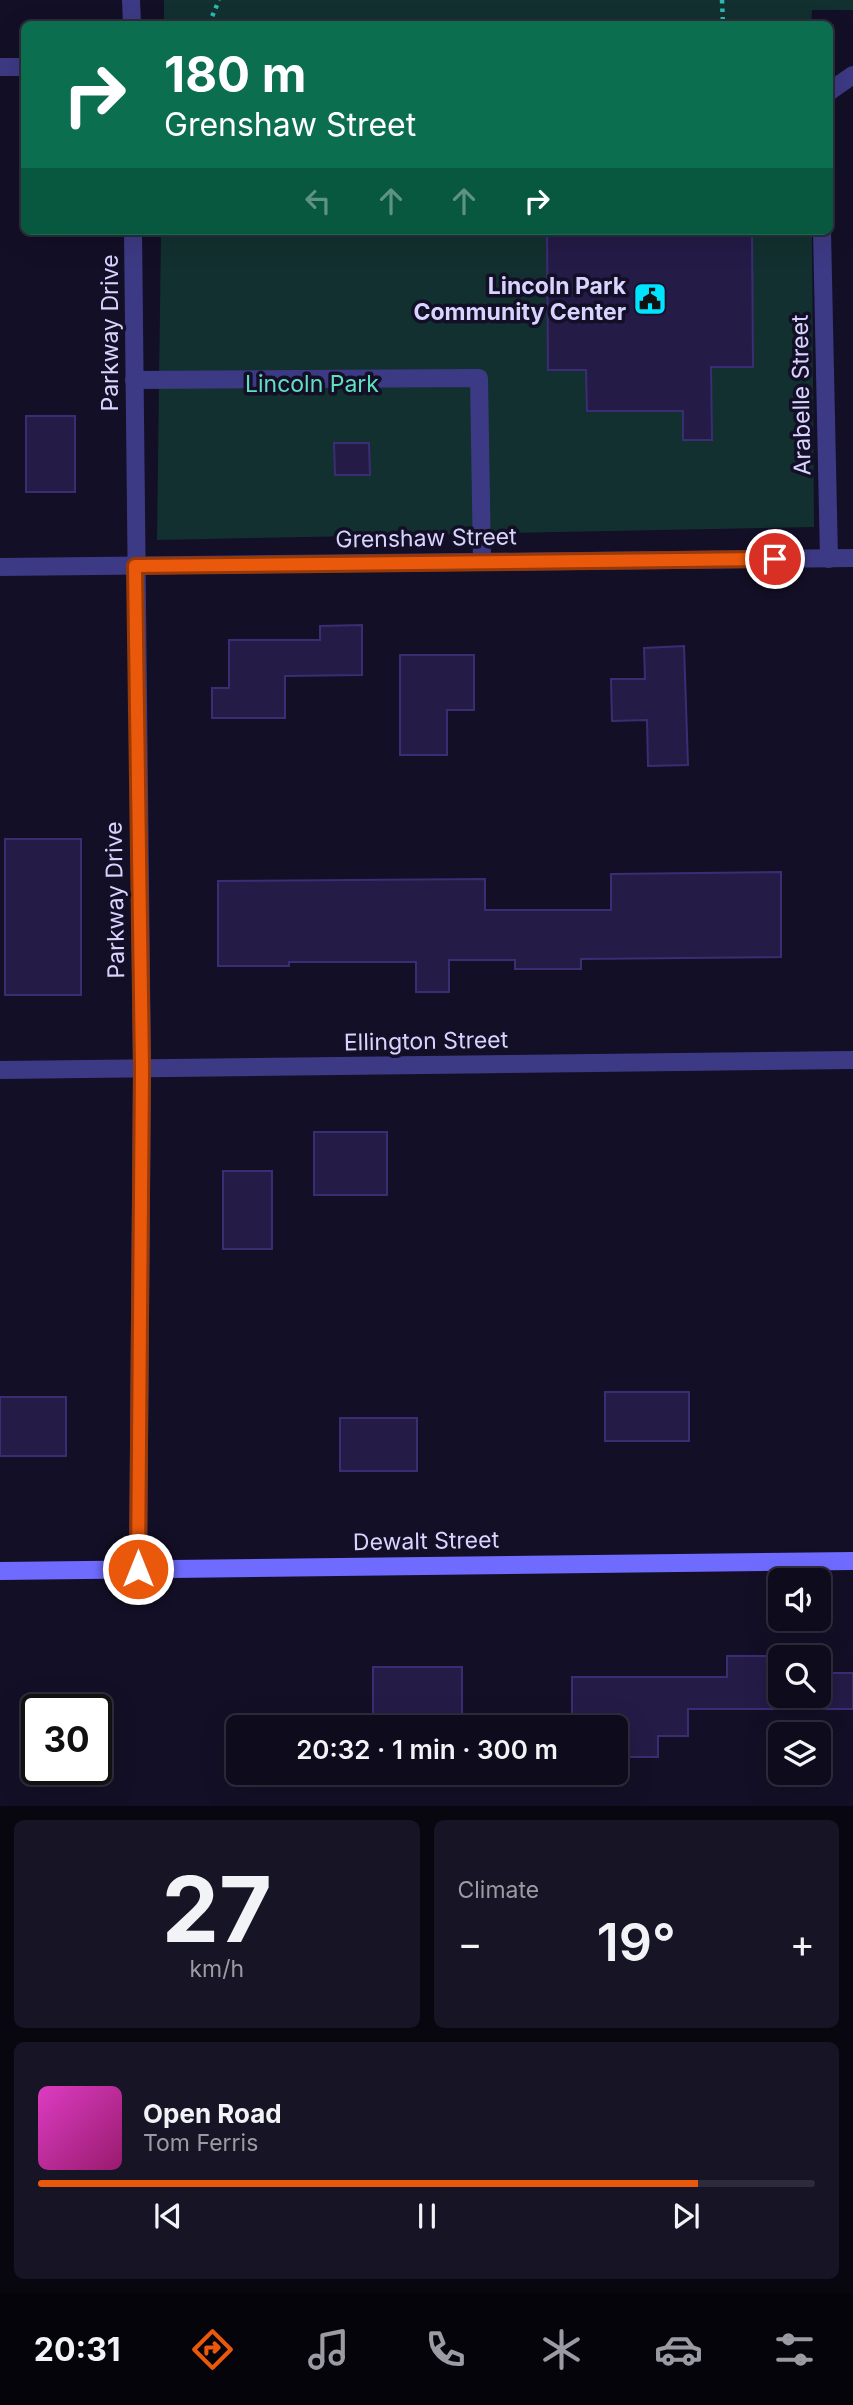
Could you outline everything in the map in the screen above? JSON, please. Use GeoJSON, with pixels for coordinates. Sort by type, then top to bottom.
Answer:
{"type":"FeatureCollection","features":[{"type":"Feature","properties":{"kind":"street"},"geometry":{"type":"LineString","coordinates":[[131,0],[131,21]]}},
{"type":"Feature","properties":{"kind":"street"},"geometry":{"type":"LineString","coordinates":[[0,67],[21,67]]}},
{"type":"Feature","properties":{"kind":"street"},"geometry":{"type":"LineString","coordinates":[[833,89],[853,75]]}},
{"type":"Feature","properties":{"kind":"street","name":"Parkway Drive"},"geometry":{"type":"LineString","coordinates":[[133,235],[142,1069],[138,1569]]}},
{"type":"Feature","properties":{"kind":"street","name":"Arabelle Street"},"geometry":{"type":"LineString","coordinates":[[822,235],[829,559]]}},
{"type":"Feature","properties":{"kind":"street"},"geometry":{"type":"LineString","coordinates":[[134,380],[480,378],[482,562]]}},
{"type":"Feature","properties":{"kind":"street","name":"Grenshaw Street"},"geometry":{"type":"LineString","coordinates":[[0,567],[853,558]]}},
{"type":"Feature","properties":{"kind":"street","name":"Ellington Street"},"geometry":{"type":"LineString","coordinates":[[0,1070],[853,1060]]}},
{"type":"Feature","properties":{"kind":"street","name":"Dewalt Street"},"geometry":{"type":"LineString","coordinates":[[0,1571],[853,1561]]}},
{"type":"Feature","properties":{"kind":"path"},"geometry":{"type":"LineString","coordinates":[[210,21],[219,0]]}},
{"type":"Feature","properties":{"kind":"path"},"geometry":{"type":"LineString","coordinates":[[722,0],[723,21]]}},
{"type":"Feature","properties":{"kind":"green space"},"geometry":{"type":"Polygon","coordinates":[[[164,0],[853,0],[853,10],[812,10],[811,21],[164,21],[164,0]]]}},
{"type":"Feature","properties":{"kind":"green space","name":"Lincoln Park"},"geometry":{"type":"Polygon","coordinates":[[[161,235],[812,235],[814,527],[157,540],[161,235]]]}},
{"type":"Feature","properties":{"kind":"building","name":"Lincoln Park Community Center"},"geometry":{"type":"Polygon","coordinates":[[[547,235],[752,235],[753,367],[711,367],[712,440],[683,440],[683,411],[587,411],[586,370],[548,370],[547,235]]]}},
{"type":"Feature","properties":{"kind":"building"},"geometry":{"type":"Polygon","coordinates":[[[26,416],[75,416],[75,492],[26,492],[26,416]]]}},
{"type":"Feature","properties":{"kind":"building"},"geometry":{"type":"Polygon","coordinates":[[[334,443],[369,443],[370,475],[335,475],[334,443]]]}},
{"type":"Feature","properties":{"kind":"building"},"geometry":{"type":"Polygon","coordinates":[[[362,625],[362,675],[285,676],[285,718],[212,718],[212,688],[229,688],[229,640],[320,640],[320,626],[362,625]]]}},
{"type":"Feature","properties":{"kind":"building"},"geometry":{"type":"Polygon","coordinates":[[[684,646],[688,765],[648,766],[647,720],[612,721],[611,679],[645,679],[644,648],[684,646]]]}},
{"type":"Feature","properties":{"kind":"building"},"geometry":{"type":"Polygon","coordinates":[[[400,655],[474,655],[474,710],[447,710],[447,755],[400,755],[400,655]]]}},
{"type":"Feature","properties":{"kind":"building"},"geometry":{"type":"Polygon","coordinates":[[[5,839],[81,839],[81,995],[5,995],[5,839]]]}},
{"type":"Feature","properties":{"kind":"building"},"geometry":{"type":"Polygon","coordinates":[[[781,872],[781,957],[581,959],[581,969],[515,969],[515,960],[449,960],[449,992],[416,992],[416,962],[289,962],[289,966],[218,966],[218,881],[485,879],[485,910],[611,910],[611,874],[781,872]]]}},
{"type":"Feature","properties":{"kind":"building"},"geometry":{"type":"Polygon","coordinates":[[[314,1132],[387,1132],[387,1195],[314,1195],[314,1132]]]}},
{"type":"Feature","properties":{"kind":"building"},"geometry":{"type":"Polygon","coordinates":[[[223,1171],[272,1171],[272,1249],[223,1249],[223,1171]]]}},
{"type":"Feature","properties":{"kind":"building"},"geometry":{"type":"Polygon","coordinates":[[[605,1392],[689,1392],[689,1441],[605,1441],[605,1392]]]}},
{"type":"Feature","properties":{"kind":"building"},"geometry":{"type":"Polygon","coordinates":[[[0,1397],[66,1397],[66,1456],[0,1456],[0,1397]]]}},
{"type":"Feature","properties":{"kind":"building"},"geometry":{"type":"Polygon","coordinates":[[[340,1418],[417,1418],[417,1471],[340,1471],[340,1418]]]}},
{"type":"Feature","properties":{"kind":"building"},"geometry":{"type":"Polygon","coordinates":[[[727,1656],[768,1656],[768,1708],[831,1708],[831,1673],[853,1673],[853,1709],[688,1709],[688,1736],[658,1736],[658,1757],[628,1757],[628,1715],[572,1715],[572,1677],[727,1677],[727,1656]]]}},
{"type":"Feature","properties":{"kind":"building"},"geometry":{"type":"Polygon","coordinates":[[[373,1667],[462,1667],[462,1715],[373,1715],[373,1667]]]}},
{"type":"Feature","properties":{"kind":"place","name":"Lincoln Park Community Center"},"geometry":{"type":"Point","coordinates":[650,299]}},
{"type":"Feature","properties":{"kind":"route"},"geometry":{"type":"LineString","coordinates":[[138,1569],[142,1069],[135,566],[775,559]]}}]}
